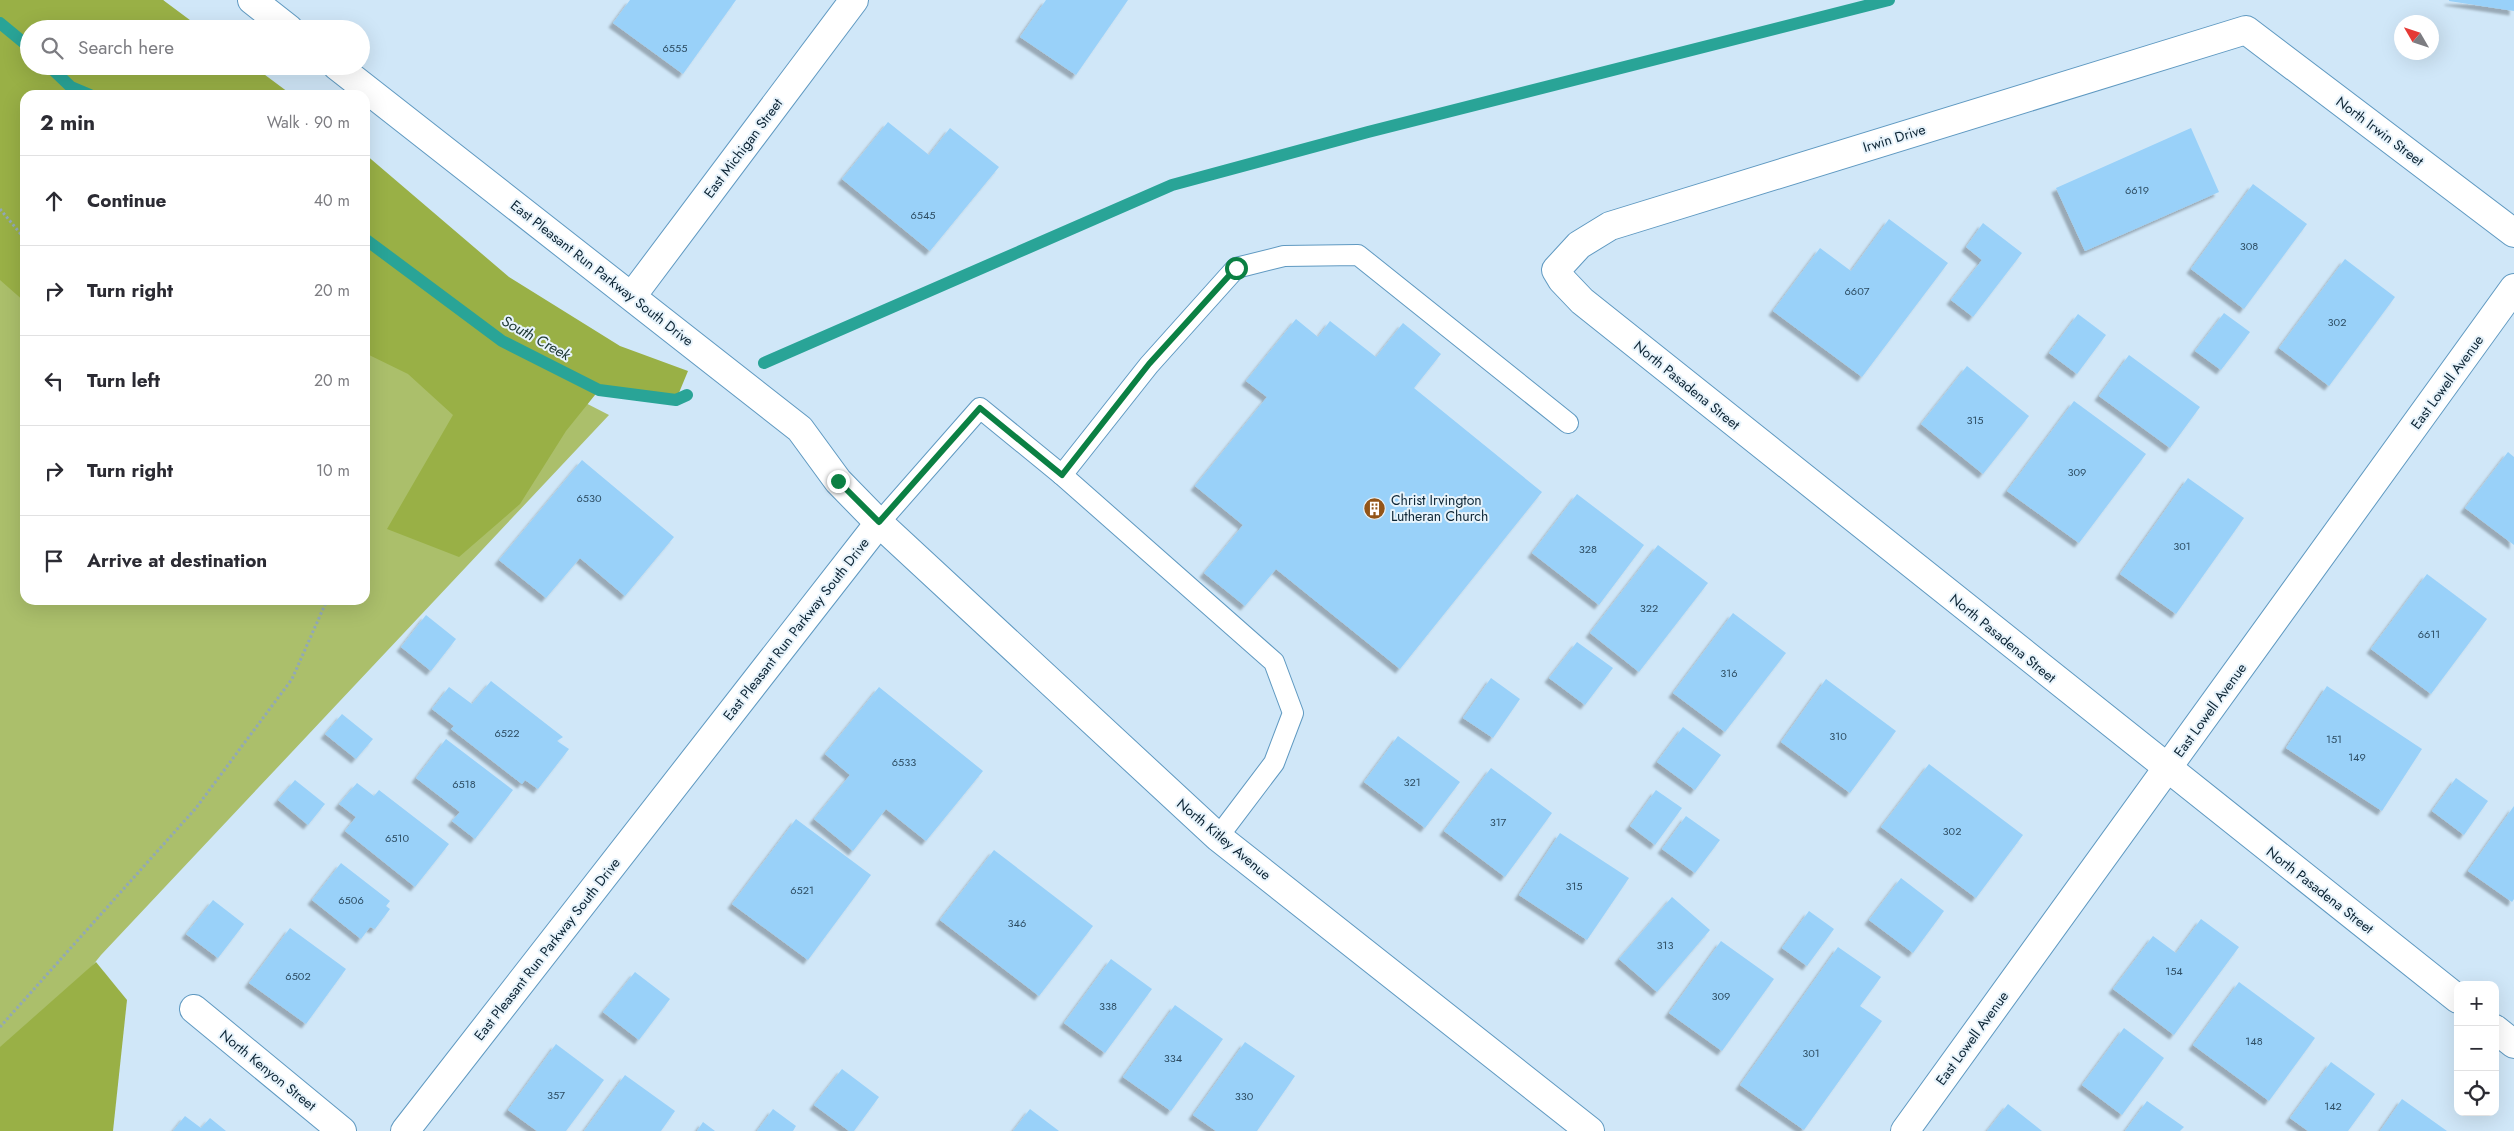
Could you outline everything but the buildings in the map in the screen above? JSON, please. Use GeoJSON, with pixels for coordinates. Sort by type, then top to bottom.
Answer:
{"type":"FeatureCollection","features":[{"type":"Feature","properties":{"kind":"street"},"geometry":{"type":"LineString","coordinates":[[252,0],[278,20]]}},
{"type":"Feature","properties":{"kind":"street","name":"East Michigan Street"},"geometry":{"type":"LineString","coordinates":[[632,296],[854,0]]}},
{"type":"Feature","properties":{"kind":"street","name":"North Irwin Street"},"geometry":{"type":"LineString","coordinates":[[2246,30],[2514,232]]}},
{"type":"Feature","properties":{"kind":"street","name":"Irwin Drive"},"geometry":{"type":"LineString","coordinates":[[1556,270],[1579,245],[1610,226],[2246,30]]}},
{"type":"Feature","properties":{"kind":"street","name":"East Pleasant Run Parkway South Drive"},"geometry":{"type":"LineString","coordinates":[[349,75],[368,90]]}},
{"type":"Feature","properties":{"kind":"street","name":"East Pleasant Run Parkway South Drive"},"geometry":{"type":"LineString","coordinates":[[370,92],[800,429],[838,481],[879,522],[404,1131]]}},
{"type":"Feature","properties":{"kind":"street","name":"North Pasadena Street"},"geometry":{"type":"LineString","coordinates":[[1556,270],[1562,280],[1582,301],[2454,996]]}},
{"type":"Feature","properties":{"kind":"street","name":"East Lowell Avenue"},"geometry":{"type":"LineString","coordinates":[[1905,1131],[2514,288]]}},
{"type":"Feature","properties":{"kind":"street","name":"North Kitley Avenue"},"geometry":{"type":"LineString","coordinates":[[879,522],[1218,837],[1590,1131]]}},
{"type":"Feature","properties":{"kind":"street","name":"North Kenyon Street"},"geometry":{"type":"LineString","coordinates":[[194,1009],[342,1131]]}},
{"type":"Feature","properties":{"kind":"street"},"geometry":{"type":"LineString","coordinates":[[2499,1032],[2514,1044]]}},
{"type":"Feature","properties":{"kind":"lane"},"geometry":{"type":"LineString","coordinates":[[1062,475],[1149,364],[1236,268],[1284,256],[1358,255],[1568,422]]}},
{"type":"Feature","properties":{"kind":"lane"},"geometry":{"type":"LineString","coordinates":[[879,522],[980,408],[1062,475],[1274,662],[1293,713],[1274,763],[1218,837]]}},
{"type":"Feature","properties":{"kind":"path"},"geometry":{"type":"LineString","coordinates":[[0,209],[20,233]]}},
{"type":"Feature","properties":{"kind":"path"},"geometry":{"type":"LineString","coordinates":[[0,1027],[196,808],[292,679],[325,605]]}},
{"type":"Feature","properties":{"kind":"green space"},"geometry":{"type":"Polygon","coordinates":[[[0,0],[163,0],[180,20],[20,20],[20,75],[28,75],[26,90],[20,90],[20,605],[370,605],[370,237],[459,338],[609,415],[101,955],[0,1080],[0,0]]]}},
{"type":"Feature","properties":{"kind":"green space"},"geometry":{"type":"Polygon","coordinates":[[[0,0],[163,0],[190,20],[20,20],[20,75],[265,75],[285,90],[20,90],[20,298],[0,280],[0,0]]]}},
{"type":"Feature","properties":{"kind":"green space"},"geometry":{"type":"Polygon","coordinates":[[[370,158],[509,277],[620,346],[688,371],[676,400],[599,390],[566,431],[520,504],[459,557],[387,529],[453,415],[408,374],[370,355],[370,158]]]}},
{"type":"Feature","properties":{"kind":"green space"},"geometry":{"type":"Polygon","coordinates":[[[96,962],[127,1000],[113,1131],[0,1131],[0,1047],[96,962]]]}},
{"type":"Feature","properties":{"kind":"waterway"},"geometry":{"type":"LineString","coordinates":[[764,363],[1172,185],[1368,132],[1889,0]]}},
{"type":"Feature","properties":{"kind":"waterway","name":"South Creek"},"geometry":{"type":"LineString","coordinates":[[0,23],[20,40]]}},
{"type":"Feature","properties":{"kind":"waterway","name":"South Creek"},"geometry":{"type":"LineString","coordinates":[[58,75],[71,87],[78,90]]}},
{"type":"Feature","properties":{"kind":"waterway","name":"South Creek"},"geometry":{"type":"LineString","coordinates":[[370,243],[502,341],[599,390],[676,400],[687,395]]}},
{"type":"Feature","properties":{"kind":"place","name":"Christ Irvington Lutheran Church"},"geometry":{"type":"Point","coordinates":[1375,508]}},
{"type":"Feature","properties":{"kind":"route"},"geometry":{"type":"LineString","coordinates":[[838,481],[879,522],[980,408],[1062,475],[1149,364],[1236,268]]}}]}
